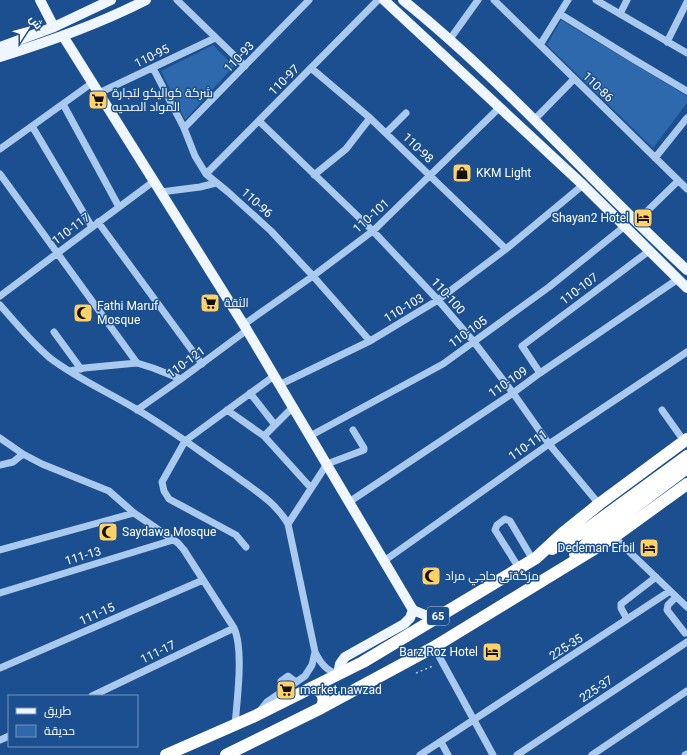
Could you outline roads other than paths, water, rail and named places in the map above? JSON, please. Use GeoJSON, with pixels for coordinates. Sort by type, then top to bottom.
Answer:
{"type":"FeatureCollection","features":[{"type":"Feature","properties":{"kind":"highway","name":"65"},"geometry":{"type":"LineString","coordinates":[[534,559],[599,504],[686,440]]}},
{"type":"Feature","properties":{"kind":"highway","name":"65"},"geometry":{"type":"LineString","coordinates":[[166,755],[255,716],[363,662],[534,559],[583,532],[687,456]]}},
{"type":"Feature","properties":{"kind":"highway","name":"65"},"geometry":{"type":"LineString","coordinates":[[550,576],[592,539],[687,468]]}},
{"type":"Feature","properties":{"kind":"highway","name":"65"},"geometry":{"type":"LineString","coordinates":[[231,754],[321,708],[434,647],[614,537],[687,484]]}},
{"type":"Feature","properties":{"kind":"highway"},"geometry":{"type":"LineString","coordinates":[[349,669],[346,674],[347,680],[354,687],[360,687]]}},
{"type":"Feature","properties":{"kind":"highway"},"geometry":{"type":"LineString","coordinates":[[311,688],[316,688],[324,697],[324,703],[321,708]]}},
{"type":"Feature","properties":{"kind":"main road"},"geometry":{"type":"LineString","coordinates":[[40,0],[54,27]]}},
{"type":"Feature","properties":{"kind":"main road"},"geometry":{"type":"LineString","coordinates":[[0,47],[54,27],[111,0]]}},
{"type":"Feature","properties":{"kind":"main road"},"geometry":{"type":"LineString","coordinates":[[0,57],[63,36],[115,16],[146,0]]}},
{"type":"Feature","properties":{"kind":"main road"},"geometry":{"type":"LineString","coordinates":[[384,0],[499,108],[583,184],[687,288]]}},
{"type":"Feature","properties":{"kind":"main road"},"geometry":{"type":"LineString","coordinates":[[406,1],[450,39],[687,270]]}},
{"type":"Feature","properties":{"kind":"main road"},"geometry":{"type":"LineString","coordinates":[[63,36],[245,328],[414,610],[425,615],[441,615]]}},
{"type":"Feature","properties":{"kind":"main road"},"geometry":{"type":"LineString","coordinates":[[338,674],[341,661],[345,657],[404,624],[410,618],[414,610]]}},
{"type":"Feature","properties":{"kind":"street"},"geometry":{"type":"LineString","coordinates":[[177,0],[245,66]]}},
{"type":"Feature","properties":{"kind":"street","name":"110-93"},"geometry":{"type":"LineString","coordinates":[[184,128],[308,0]]}},
{"type":"Feature","properties":{"kind":"street","name":"110-97"},"geometry":{"type":"LineString","coordinates":[[206,174],[378,0]]}},
{"type":"Feature","properties":{"kind":"street"},"geometry":{"type":"LineString","coordinates":[[450,39],[478,0]]}},
{"type":"Feature","properties":{"kind":"street","name":"110-86"},"geometry":{"type":"LineString","coordinates":[[494,0],[687,189]]}},
{"type":"Feature","properties":{"kind":"street"},"geometry":{"type":"LineString","coordinates":[[540,45],[568,0]]}},
{"type":"Feature","properties":{"kind":"street"},"geometry":{"type":"LineString","coordinates":[[596,0],[687,53]]}},
{"type":"Feature","properties":{"kind":"street"},"geometry":{"type":"LineString","coordinates":[[620,14],[627,0]]}},
{"type":"Feature","properties":{"kind":"street"},"geometry":{"type":"LineString","coordinates":[[667,42],[687,2]]}},
{"type":"Feature","properties":{"kind":"street"},"geometry":{"type":"LineString","coordinates":[[560,14],[687,91]]}},
{"type":"Feature","properties":{"kind":"street","name":"110-95"},"geometry":{"type":"LineString","coordinates":[[99,93],[215,38]]}},
{"type":"Feature","properties":{"kind":"street","name":"110-96"},"geometry":{"type":"LineString","coordinates":[[153,68],[184,128],[195,156],[206,174],[271,231],[370,341]]}},
{"type":"Feature","properties":{"kind":"street","name":"110-98"},"geometry":{"type":"LineString","coordinates":[[311,68],[370,118],[506,249]]}},
{"type":"Feature","properties":{"kind":"street"},"geometry":{"type":"LineString","coordinates":[[534,120],[574,79]]}},
{"type":"Feature","properties":{"kind":"street"},"geometry":{"type":"LineString","coordinates":[[0,149],[92,83]]}},
{"type":"Feature","properties":{"kind":"street"},"geometry":{"type":"LineString","coordinates":[[63,104],[119,207]]}},
{"type":"Feature","properties":{"kind":"street","name":"110-101"},"geometry":{"type":"LineString","coordinates":[[245,328],[373,231],[499,108]]}},
{"type":"Feature","properties":{"kind":"street"},"geometry":{"type":"LineString","coordinates":[[386,133],[406,113]]}},
{"type":"Feature","properties":{"kind":"street"},"geometry":{"type":"LineString","coordinates":[[314,175],[346,149],[370,118]]}},
{"type":"Feature","properties":{"kind":"street"},"geometry":{"type":"LineString","coordinates":[[654,158],[686,120]]}},
{"type":"Feature","properties":{"kind":"street","name":"110-100"},"geometry":{"type":"LineString","coordinates":[[259,121],[373,231],[438,300],[474,342],[550,444],[599,504]]}},
{"type":"Feature","properties":{"kind":"street"},"geometry":{"type":"LineString","coordinates":[[32,126],[92,227]]}},
{"type":"Feature","properties":{"kind":"street"},"geometry":{"type":"LineString","coordinates":[[0,174],[137,364]]}},
{"type":"Feature","properties":{"kind":"street","name":"110-117"},"geometry":{"type":"LineString","coordinates":[[0,296],[154,181]]}},
{"type":"Feature","properties":{"kind":"street"},"geometry":{"type":"LineString","coordinates":[[637,221],[678,181]]}},
{"type":"Feature","properties":{"kind":"street"},"geometry":{"type":"LineString","coordinates":[[161,192],[200,187],[216,183]]}},
{"type":"Feature","properties":{"kind":"street","name":"110-103"},"geometry":{"type":"LineString","coordinates":[[185,441],[250,393],[370,341],[438,300],[506,249],[583,184]]}},
{"type":"Feature","properties":{"kind":"street"},"geometry":{"type":"LineString","coordinates":[[98,222],[202,364]]}},
{"type":"Feature","properties":{"kind":"street","name":"110-105"},"geometry":{"type":"LineString","coordinates":[[310,436],[443,364],[549,287],[625,226]]}},
{"type":"Feature","properties":{"kind":"street","name":"110-107"},"geometry":{"type":"LineString","coordinates":[[540,373],[522,346],[649,250]]}},
{"type":"Feature","properties":{"kind":"street","name":"110-109"},"geometry":{"type":"LineString","coordinates":[[350,502],[513,393],[678,279]]}},
{"type":"Feature","properties":{"kind":"street"},"geometry":{"type":"LineString","coordinates":[[0,305],[29,339],[50,358],[70,372],[137,410],[185,441],[268,499],[282,513],[288,524],[315,652],[320,662],[326,668],[338,674]]}},
{"type":"Feature","properties":{"kind":"street","name":"110-121"},"geometry":{"type":"LineString","coordinates":[[137,410],[202,364],[245,328]]}},
{"type":"Feature","properties":{"kind":"street"},"geometry":{"type":"LineString","coordinates":[[54,332],[81,369]]}},
{"type":"Feature","properties":{"kind":"street","name":"110-111"},"geometry":{"type":"LineString","coordinates":[[384,561],[550,444],[687,352]]}},
{"type":"Feature","properties":{"kind":"street"},"geometry":{"type":"LineString","coordinates":[[70,372],[81,369],[137,364],[153,368],[181,379]]}},
{"type":"Feature","properties":{"kind":"street"},"geometry":{"type":"LineString","coordinates":[[250,393],[274,425]]}},
{"type":"Feature","properties":{"kind":"street"},"geometry":{"type":"LineString","coordinates":[[264,436],[293,407]]}},
{"type":"Feature","properties":{"kind":"street"},"geometry":{"type":"LineString","coordinates":[[227,410],[264,436],[311,488]]}},
{"type":"Feature","properties":{"kind":"street"},"geometry":{"type":"LineString","coordinates":[[662,410],[686,440]]}},
{"type":"Feature","properties":{"kind":"street"},"geometry":{"type":"LineString","coordinates":[[288,524],[327,464],[364,450],[353,430]]}},
{"type":"Feature","properties":{"kind":"street"},"geometry":{"type":"LineString","coordinates":[[0,438],[23,454],[62,472],[105,489],[134,513],[173,540],[184,550],[234,628],[239,646],[235,724]]}},
{"type":"Feature","properties":{"kind":"street"},"geometry":{"type":"LineString","coordinates":[[185,441],[162,482],[164,491],[169,499],[236,535],[246,547]]}},
{"type":"Feature","properties":{"kind":"street"},"geometry":{"type":"LineString","coordinates":[[0,465],[12,462],[23,454]]}},
{"type":"Feature","properties":{"kind":"street"},"geometry":{"type":"LineString","coordinates":[[0,550],[134,513]]}},
{"type":"Feature","properties":{"kind":"street"},"geometry":{"type":"LineString","coordinates":[[519,568],[495,530],[497,525],[505,519],[510,521],[534,559]]}},
{"type":"Feature","properties":{"kind":"street"},"geometry":{"type":"LineString","coordinates":[[614,537],[687,607]]}},
{"type":"Feature","properties":{"kind":"street","name":"111-13"},"geometry":{"type":"LineString","coordinates":[[0,593],[173,540]]}},
{"type":"Feature","properties":{"kind":"street"},"geometry":{"type":"LineString","coordinates":[[627,620],[620,608],[621,604],[656,577]]}},
{"type":"Feature","properties":{"kind":"street","name":"111-15"},"geometry":{"type":"LineString","coordinates":[[0,668],[203,580]]}},
{"type":"Feature","properties":{"kind":"street","name":"225-35"},"geometry":{"type":"LineString","coordinates":[[420,755],[670,591]]}},
{"type":"Feature","properties":{"kind":"street"},"geometry":{"type":"LineString","coordinates":[[676,597],[668,605],[668,610],[685,633]]}},
{"type":"Feature","properties":{"kind":"street","name":"111-17"},"geometry":{"type":"LineString","coordinates":[[94,695],[234,628]]}},
{"type":"Feature","properties":{"kind":"street","name":"225-37"},"geometry":{"type":"LineString","coordinates":[[518,755],[687,642]]}},
{"type":"Feature","properties":{"kind":"street"},"geometry":{"type":"LineString","coordinates":[[434,647],[493,755]]}},
{"type":"Feature","properties":{"kind":"street"},"geometry":{"type":"LineString","coordinates":[[255,716],[267,702],[305,676],[312,665],[315,652]]}},
{"type":"Feature","properties":{"kind":"street"},"geometry":{"type":"LineString","coordinates":[[592,755],[687,691]]}},
{"type":"Feature","properties":{"kind":"street"},"geometry":{"type":"LineString","coordinates":[[441,742],[448,755]]}},
{"type":"Feature","properties":{"kind":"place","name":"شركة كواليكو لتجارة المواد الصحيه"},"geometry":{"type":"Point","coordinates":[98,100]}},
{"type":"Feature","properties":{"kind":"place","name":"KKM Light"},"geometry":{"type":"Point","coordinates":[462,173]}},
{"type":"Feature","properties":{"kind":"place","name":"Shayan2 Hotel"},"geometry":{"type":"Point","coordinates":[643,218]}},
{"type":"Feature","properties":{"kind":"place","name":"الثقة"},"geometry":{"type":"Point","coordinates":[210,303]}},
{"type":"Feature","properties":{"kind":"place","name":"Fathi Maruf Mosque"},"geometry":{"type":"Point","coordinates":[83,313]}},
{"type":"Feature","properties":{"kind":"place","name":"Saydawa Mosque"},"geometry":{"type":"Point","coordinates":[108,532]}},
{"type":"Feature","properties":{"kind":"place","name":"Dedeman Erbil"},"geometry":{"type":"Point","coordinates":[649,548]}},
{"type":"Feature","properties":{"kind":"place","name":"مزگةتی حاجي مراد"},"geometry":{"type":"Point","coordinates":[431,576]}},
{"type":"Feature","properties":{"kind":"place","name":"Barz Roz Hotel"},"geometry":{"type":"Point","coordinates":[492,652]}},
{"type":"Feature","properties":{"kind":"place","name":"market nawzad"},"geometry":{"type":"Point","coordinates":[286,690]}}]}
